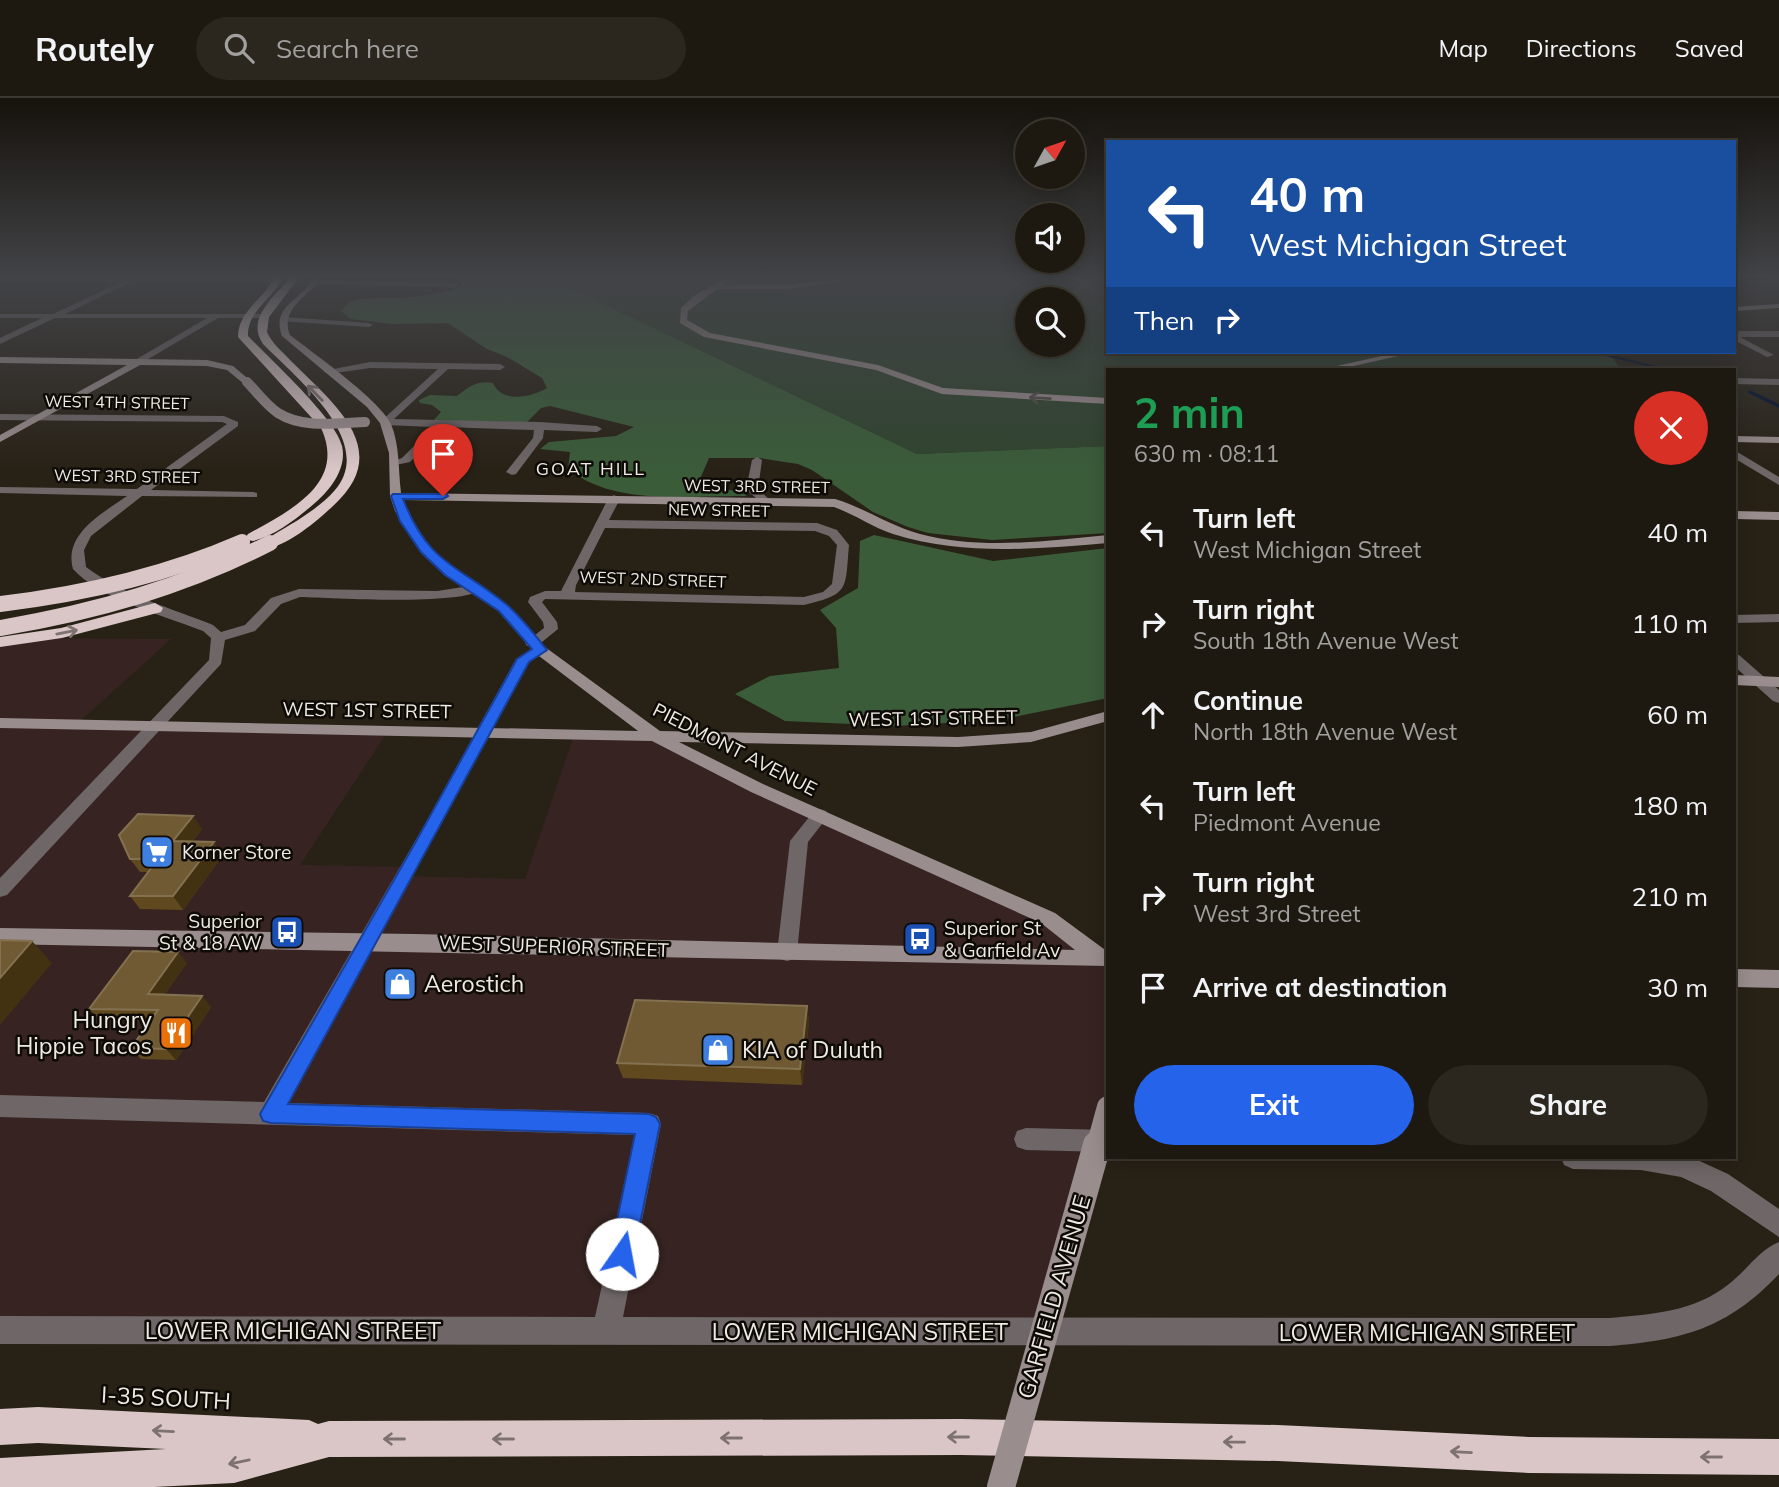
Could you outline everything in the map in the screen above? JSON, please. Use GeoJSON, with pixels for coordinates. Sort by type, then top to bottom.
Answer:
{"type":"FeatureCollection","features":[{"type":"Feature","properties":{"kind":"highway"},"geometry":{"type":"LineString","coordinates":[[0,628],[54,619],[143,596],[217,569],[309,500],[335,470],[338,454],[332,433],[246,341]]}},
{"type":"Feature","properties":{"kind":"highway"},"geometry":{"type":"LineString","coordinates":[[0,604],[73,594],[140,578],[206,557],[324,509],[347,487],[356,452],[350,433],[266,341]]}},
{"type":"Feature","properties":{"kind":"highway"},"geometry":{"type":"LineString","coordinates":[[0,590],[69,582],[258,538]]}},
{"type":"Feature","properties":{"kind":"highway"},"geometry":{"type":"LineString","coordinates":[[0,615],[131,591],[198,570],[258,538]]}},
{"type":"Feature","properties":{"kind":"highway"},"geometry":{"type":"LineString","coordinates":[[0,642],[88,627],[155,608]]}},
{"type":"Feature","properties":{"kind":"highway","name":"I-35 SOUTH"},"geometry":{"type":"LineString","coordinates":[[0,1427],[38,1425],[329,1439]]}},
{"type":"Feature","properties":{"kind":"highway"},"geometry":{"type":"LineString","coordinates":[[0,1477],[234,1464],[329,1439],[961,1437],[1278,1443],[1529,1455],[1779,1457]]}},
{"type":"Feature","properties":{"kind":"street"},"geometry":{"type":"LineString","coordinates":[[0,439],[175,341]]}},
{"type":"Feature","properties":{"kind":"street"},"geometry":{"type":"LineString","coordinates":[[292,341],[370,405],[385,422]]}},
{"type":"Feature","properties":{"kind":"street"},"geometry":{"type":"LineString","coordinates":[[737,341],[878,368],[942,391],[1106,401]]}},
{"type":"Feature","properties":{"kind":"street"},"geometry":{"type":"LineString","coordinates":[[1744,341],[1770,355]]}},
{"type":"Feature","properties":{"kind":"street"},"geometry":{"type":"LineString","coordinates":[[1333,368],[1402,354]]}},
{"type":"Feature","properties":{"kind":"street"},"geometry":{"type":"LineString","coordinates":[[0,360],[216,364],[234,370],[276,411],[287,417],[314,421],[540,425],[597,429]]}},
{"type":"Feature","properties":{"kind":"street"},"geometry":{"type":"LineString","coordinates":[[328,370],[364,365],[500,367]]}},
{"type":"Feature","properties":{"kind":"street"},"geometry":{"type":"LineString","coordinates":[[385,422],[446,366]]}},
{"type":"Feature","properties":{"kind":"street"},"geometry":{"type":"LineString","coordinates":[[1736,381],[1779,382]]}},
{"type":"Feature","properties":{"kind":"street","name":"WEST 4TH STREET"},"geometry":{"type":"LineString","coordinates":[[0,417],[234,422],[231,427],[143,492]]}},
{"type":"Feature","properties":{"kind":"street","name":"PIEDMONT AVENUE"},"geometry":{"type":"LineString","coordinates":[[385,422],[395,464],[396,496],[406,521],[425,550],[449,572],[503,608],[536,646],[657,737],[757,788],[1048,918],[1106,963]]}},
{"type":"Feature","properties":{"kind":"street"},"geometry":{"type":"LineString","coordinates":[[395,464],[406,460],[442,423]]}},
{"type":"Feature","properties":{"kind":"street"},"geometry":{"type":"LineString","coordinates":[[512,472],[538,438],[540,425]]}},
{"type":"Feature","properties":{"kind":"street"},"geometry":{"type":"LineString","coordinates":[[1736,439],[1779,440]]}},
{"type":"Feature","properties":{"kind":"street"},"geometry":{"type":"LineString","coordinates":[[1736,454],[1779,482]]}},
{"type":"Feature","properties":{"kind":"street"},"geometry":{"type":"LineString","coordinates":[[757,460],[752,490],[765,501]]}},
{"type":"Feature","properties":{"kind":"street","name":"WEST 3RD STREET"},"geometry":{"type":"LineString","coordinates":[[0,490],[253,495]]}},
{"type":"Feature","properties":{"kind":"street"},"geometry":{"type":"LineString","coordinates":[[143,492],[89,530],[80,542],[76,558],[80,569],[93,579],[155,608],[201,623],[218,637]]}},
{"type":"Feature","properties":{"kind":"street","name":"WEST 3RD STREET"},"geometry":{"type":"LineString","coordinates":[[396,496],[835,503],[916,537],[970,545],[1023,547],[1106,539]]}},
{"type":"Feature","properties":{"kind":"street"},"geometry":{"type":"LineString","coordinates":[[568,593],[569,585],[614,499]]}},
{"type":"Feature","properties":{"kind":"street"},"geometry":{"type":"LineString","coordinates":[[1736,515],[1779,516]]}},
{"type":"Feature","properties":{"kind":"street","name":"NEW STREET"},"geometry":{"type":"LineString","coordinates":[[603,524],[817,527],[833,533],[843,545],[839,585],[828,595]]}},
{"type":"Feature","properties":{"kind":"street"},"geometry":{"type":"LineString","coordinates":[[218,637],[250,628],[276,601],[299,593],[437,595],[476,589]]}},
{"type":"Feature","properties":{"kind":"street","name":"WEST 2ND STREET"},"geometry":{"type":"LineString","coordinates":[[536,646],[551,629],[550,622],[535,602],[537,597],[568,593],[582,597],[804,601],[828,595]]}},
{"type":"Feature","properties":{"kind":"street"},"geometry":{"type":"LineString","coordinates":[[1736,619],[1779,618]]}},
{"type":"Feature","properties":{"kind":"street"},"geometry":{"type":"LineString","coordinates":[[0,890],[216,661],[218,637]]}},
{"type":"Feature","properties":{"kind":"street"},"geometry":{"type":"LineString","coordinates":[[271,1114],[523,659],[536,646]]}},
{"type":"Feature","properties":{"kind":"street"},"geometry":{"type":"LineString","coordinates":[[1736,660],[1779,698]]}},
{"type":"Feature","properties":{"kind":"street"},"geometry":{"type":"LineString","coordinates":[[1736,680],[1779,682]]}},
{"type":"Feature","properties":{"kind":"street","name":"WEST 1ST STREET"},"geometry":{"type":"LineString","coordinates":[[0,723],[657,737],[1002,741],[1031,737],[1106,717]]}},
{"type":"Feature","properties":{"kind":"street"},"geometry":{"type":"LineString","coordinates":[[787,953],[799,841],[820,816]]}},
{"type":"Feature","properties":{"kind":"street","name":"WEST SUPERIOR STREET"},"geometry":{"type":"LineString","coordinates":[[0,936],[370,939],[1106,963]]}},
{"type":"Feature","properties":{"kind":"street"},"geometry":{"type":"LineString","coordinates":[[1736,978],[1779,979]]}},
{"type":"Feature","properties":{"kind":"street"},"geometry":{"type":"LineString","coordinates":[[0,1106],[649,1124],[606,1331]]}},
{"type":"Feature","properties":{"kind":"street","name":"GARFIELD AVENUE"},"geometry":{"type":"LineString","coordinates":[[1001,1487],[1106,1114]]}},
{"type":"Feature","properties":{"kind":"street"},"geometry":{"type":"LineString","coordinates":[[1026,1139],[1106,1141]]}},
{"type":"Feature","properties":{"kind":"street"},"geometry":{"type":"LineString","coordinates":[[1629,1159],[1683,1165],[1710,1179],[1779,1224]]}},
{"type":"Feature","properties":{"kind":"street","name":"LOWER MICHIGAN STREET"},"geometry":{"type":"LineString","coordinates":[[0,1330],[1610,1332],[1666,1328],[1694,1321],[1725,1307],[1749,1288],[1779,1255]]}},
{"type":"Feature","properties":{"kind":"shaded area"},"geometry":{"type":"Polygon","coordinates":[[[0,638],[171,639],[77,724],[388,731],[300,865],[410,867],[405,876],[525,879],[574,735],[657,737],[1048,918],[1102,959],[1106,969],[1106,1119],[1054,1333],[0,1329],[0,638]]]}},
{"type":"Feature","properties":{"kind":"green space"},"geometry":{"type":"Polygon","coordinates":[[[475,341],[680,341],[917,454],[1106,446],[1106,533],[992,540],[928,533],[873,512],[812,470],[798,464],[759,458],[709,458],[697,486],[745,492],[746,496],[653,496],[608,489],[587,481],[568,469],[570,452],[540,449],[549,442],[616,436],[634,427],[550,406],[541,408],[527,422],[433,421],[441,412],[432,405],[420,403],[419,400],[430,395],[457,396],[469,387],[483,382],[493,383],[503,394],[518,397],[547,388],[542,378],[507,357],[475,341]]]}},
{"type":"Feature","properties":{"kind":"green space"},"geometry":{"type":"Polygon","coordinates":[[[680,341],[1015,341],[1015,357],[1085,357],[1085,341],[1106,341],[1106,354],[1610,354],[1620,368],[1106,368],[1106,446],[917,454],[680,341]]]}},
{"type":"Feature","properties":{"kind":"green space"},"geometry":{"type":"Polygon","coordinates":[[[874,535],[993,561],[1106,548],[1106,698],[999,720],[895,726],[785,721],[735,694],[770,676],[839,668],[836,628],[820,610],[858,588],[860,541],[874,535]]]}},
{"type":"Feature","properties":{"kind":"building"},"geometry":{"type":"Polygon","coordinates":[[[138,814],[193,816],[173,841],[214,842],[173,896],[130,896],[158,859],[130,859],[119,835],[138,814]]]}},
{"type":"Feature","properties":{"kind":"building"},"geometry":{"type":"Polygon","coordinates":[[[0,940],[32,941],[0,978],[0,940]]]}},
{"type":"Feature","properties":{"kind":"building"},"geometry":{"type":"Polygon","coordinates":[[[133,951],[178,952],[148,994],[202,996],[166,1049],[131,1048],[158,1010],[89,1009],[133,951]]]}},
{"type":"Feature","properties":{"kind":"building","name":"KIA of Duluth"},"geometry":{"type":"Polygon","coordinates":[[[635,1000],[807,1006],[800,1069],[617,1063],[635,1000]]]}},
{"type":"Feature","properties":{"kind":"waterway"},"geometry":{"type":"LineString","coordinates":[[1603,354],[1659,368]]}},
{"type":"Feature","properties":{"kind":"waterway"},"geometry":{"type":"LineString","coordinates":[[1750,392],[1779,406]]}},
{"type":"Feature","properties":{"kind":"place","name":"Korner Store"},"geometry":{"type":"Point","coordinates":[157,852]}},
{"type":"Feature","properties":{"kind":"place","name":"Superior St & 18 AW"},"geometry":{"type":"Point","coordinates":[287,932]}},
{"type":"Feature","properties":{"kind":"place","name":"Superior St & Garfield Av"},"geometry":{"type":"Point","coordinates":[920,939]}},
{"type":"Feature","properties":{"kind":"place","name":"Aerostich"},"geometry":{"type":"Point","coordinates":[400,984]}},
{"type":"Feature","properties":{"kind":"place","name":"Hungry Hippie Tacos"},"geometry":{"type":"Point","coordinates":[176,1033]}},
{"type":"Feature","properties":{"kind":"place","name":"KIA of Duluth"},"geometry":{"type":"Point","coordinates":[718,1050]}},
{"type":"Feature","properties":{"kind":"district","name":"GOAT HILL"},"geometry":{"type":"Point","coordinates":[591,469]}},
{"type":"Feature","properties":{"kind":"route"},"geometry":{"type":"LineString","coordinates":[[443,496],[396,496],[406,521],[435,561],[503,608],[540,650],[523,659],[271,1114],[649,1124],[622,1254]]}}]}
